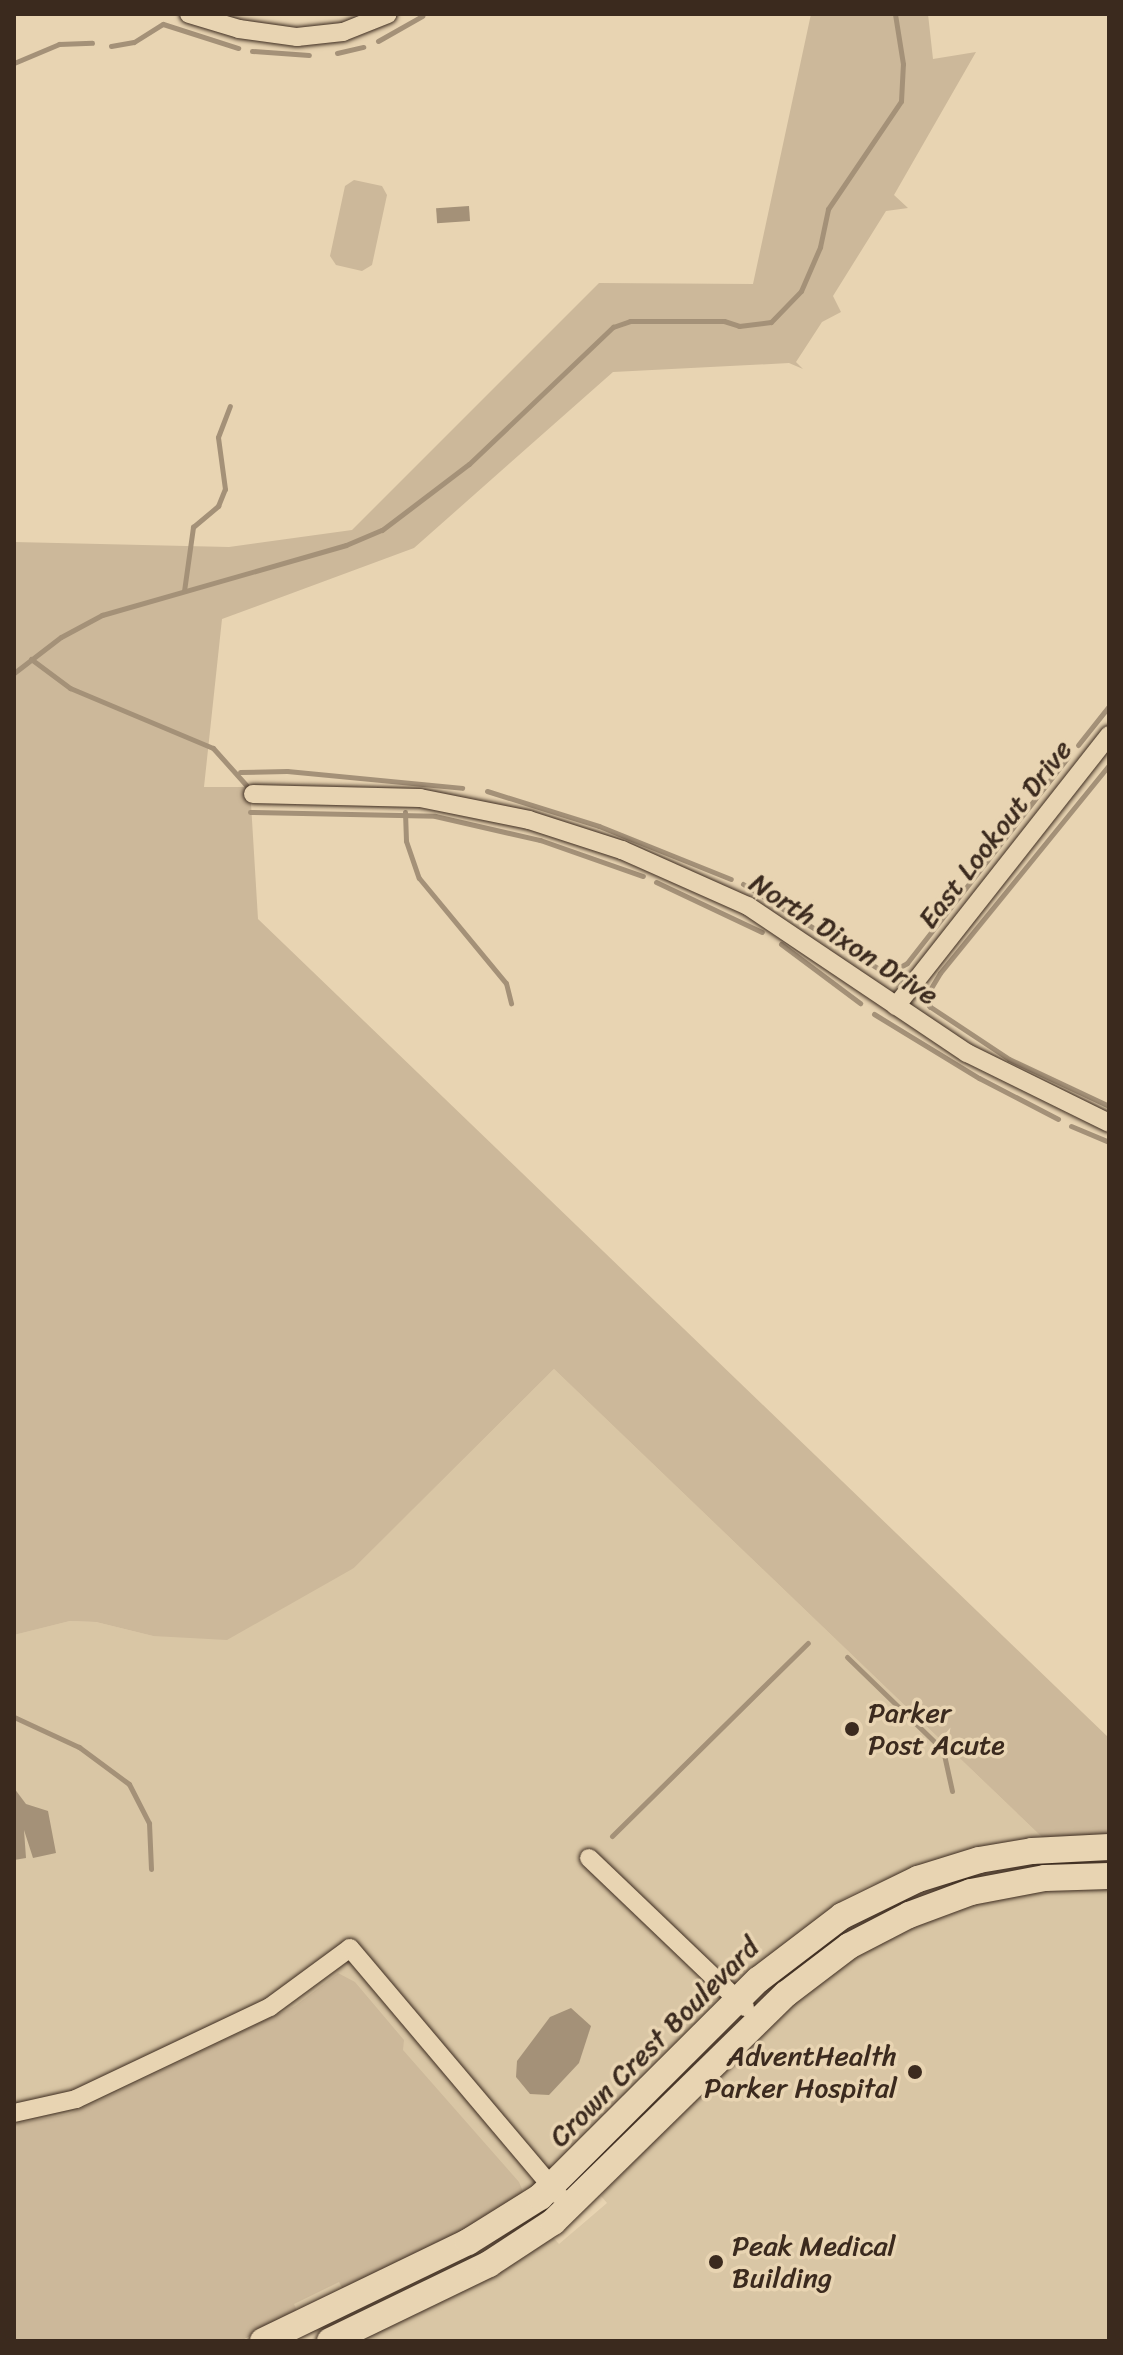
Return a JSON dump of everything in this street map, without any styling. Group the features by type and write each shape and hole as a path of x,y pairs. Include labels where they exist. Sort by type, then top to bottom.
{"main road":[{"name":"Crown Crest Boulevard","path":"263,2341 484,2233 552,2187 738,2000 817,1932 918,1879 1011,1854 1109,1847"},
{"name":"Crown Crest Boulevard","path":"336,2338 489,2264 571,2208 759,2020 832,1957 918,1911 1025,1881 1109,1876"}],"street":[{"path":"189,14 239,29 297,37 343,32 388,14"},
{"name":"East Lookout Drive","path":"896,1006 1109,735"},
{"name":"North Dixon Drive","path":"253,794 420,798 587,837 748,906 896,1006 1009,1077 1109,1123"},
{"path":"589,1858 759,2020"},
{"path":"14,2113 76,2099 270,2007 350,1948 571,2208"},
{"path":"329,2309 336,2338"}],"shaded area":[{"path":"811,14 928,14 933,59 976,52 894,195 908,208 886,211 833,296 841,312 822,322 796,362 803,369 789,363 613,372 414,548 222,619 204,787 250,787 258,919 1109,1738 1109,1837 1045,1840 554,1369 354,1568 227,1640 153,1636 96,1622 70,1621 14,1635 14,542 229,547 352,530 599,283 753,284"},
{"path":"354,180 382,186 387,195 372,265 362,271 336,265 330,256 345,186"},
{"path":"469,206 470,221 437,223 436,208"},
{"path":"554,1369 1045,1840 869,1885 843,1899 524,2194 240,2341 14,2341 14,1635 70,1621 96,1622 153,1636 354,1568"},
{"path":"14,1788 26,1804 48,1811 56,1853 33,1858 24,1830 26,1858 14,1860"},
{"path":"1109,1857 1109,1867 1019,1873 772,1994 765,1985 846,1925 925,1887 993,1868"},
{"name":"AdventHealth Parker Hospital","path":"1109,1885 1109,2341 353,2341 552,2236 559,2244 607,2203 601,2196 607,2189 766,2027 837,1966 927,1918 1011,1894"},
{"path":"338,1973 355,1982 404,2040 403,2050 519,2182 524,2194 502,2212 343,2290 339,2282 294,2304 298,2313 240,2341 14,2341 14,2124 68,2114 101,2100 295,2006"},
{"path":"571,2008 591,2026 579,2063 549,2095 530,2094 516,2077 517,2061 550,2017"}],"waterway":[{"path":"14,673 61,637 102,615 346,545 382,530 469,464 613,327 630,321 724,321 739,326 771,322 801,291 820,247 828,209 901,101 903,64 895,14"},
{"path":"378,41 422,16"},
{"path":"111,46 134,42 163,24 238,48"},
{"path":"14,63 59,44 92,43"},
{"path":"337,53 363,47"},
{"path":"252,51 309,55"},
{"path":"184,591 193,527 218,506 225,489 218,437 230,406"},
{"path":"31,659 70,688 213,748 247,786"},
{"path":"1078,745 1109,706"},
{"path":"891,972 907,963 1068,757"},
{"path":"930,1007 928,993 940,973 1109,765"},
{"path":"240,772 287,771 462,788"},
{"path":"487,791 599,826 731,879"},
{"path":"250,812 435,816 540,840 643,876"},
{"path":"405,812 406,841 419,878 506,983 511,1003"},
{"path":"656,882 762,932"},
{"path":"743,884 895,979"},
{"path":"781,944 860,1003"},
{"path":"929,1006 1009,1059 1109,1106"},
{"path":"874,1014 979,1078 1058,1119"},
{"path":"1071,1126 1109,1142"},
{"path":"612,1836 808,1643"},
{"path":"847,1657 943,1750 952,1791"},
{"path":"14,1717 79,1747 129,1784 149,1823 151,1869"}],"place":[{"name":"Parker Post Acute","path":"852,1729"},
{"name":"AdventHealth Parker Hospital","path":"915,2072"},
{"name":"Peak Medical Building","path":"716,2262"}]}
